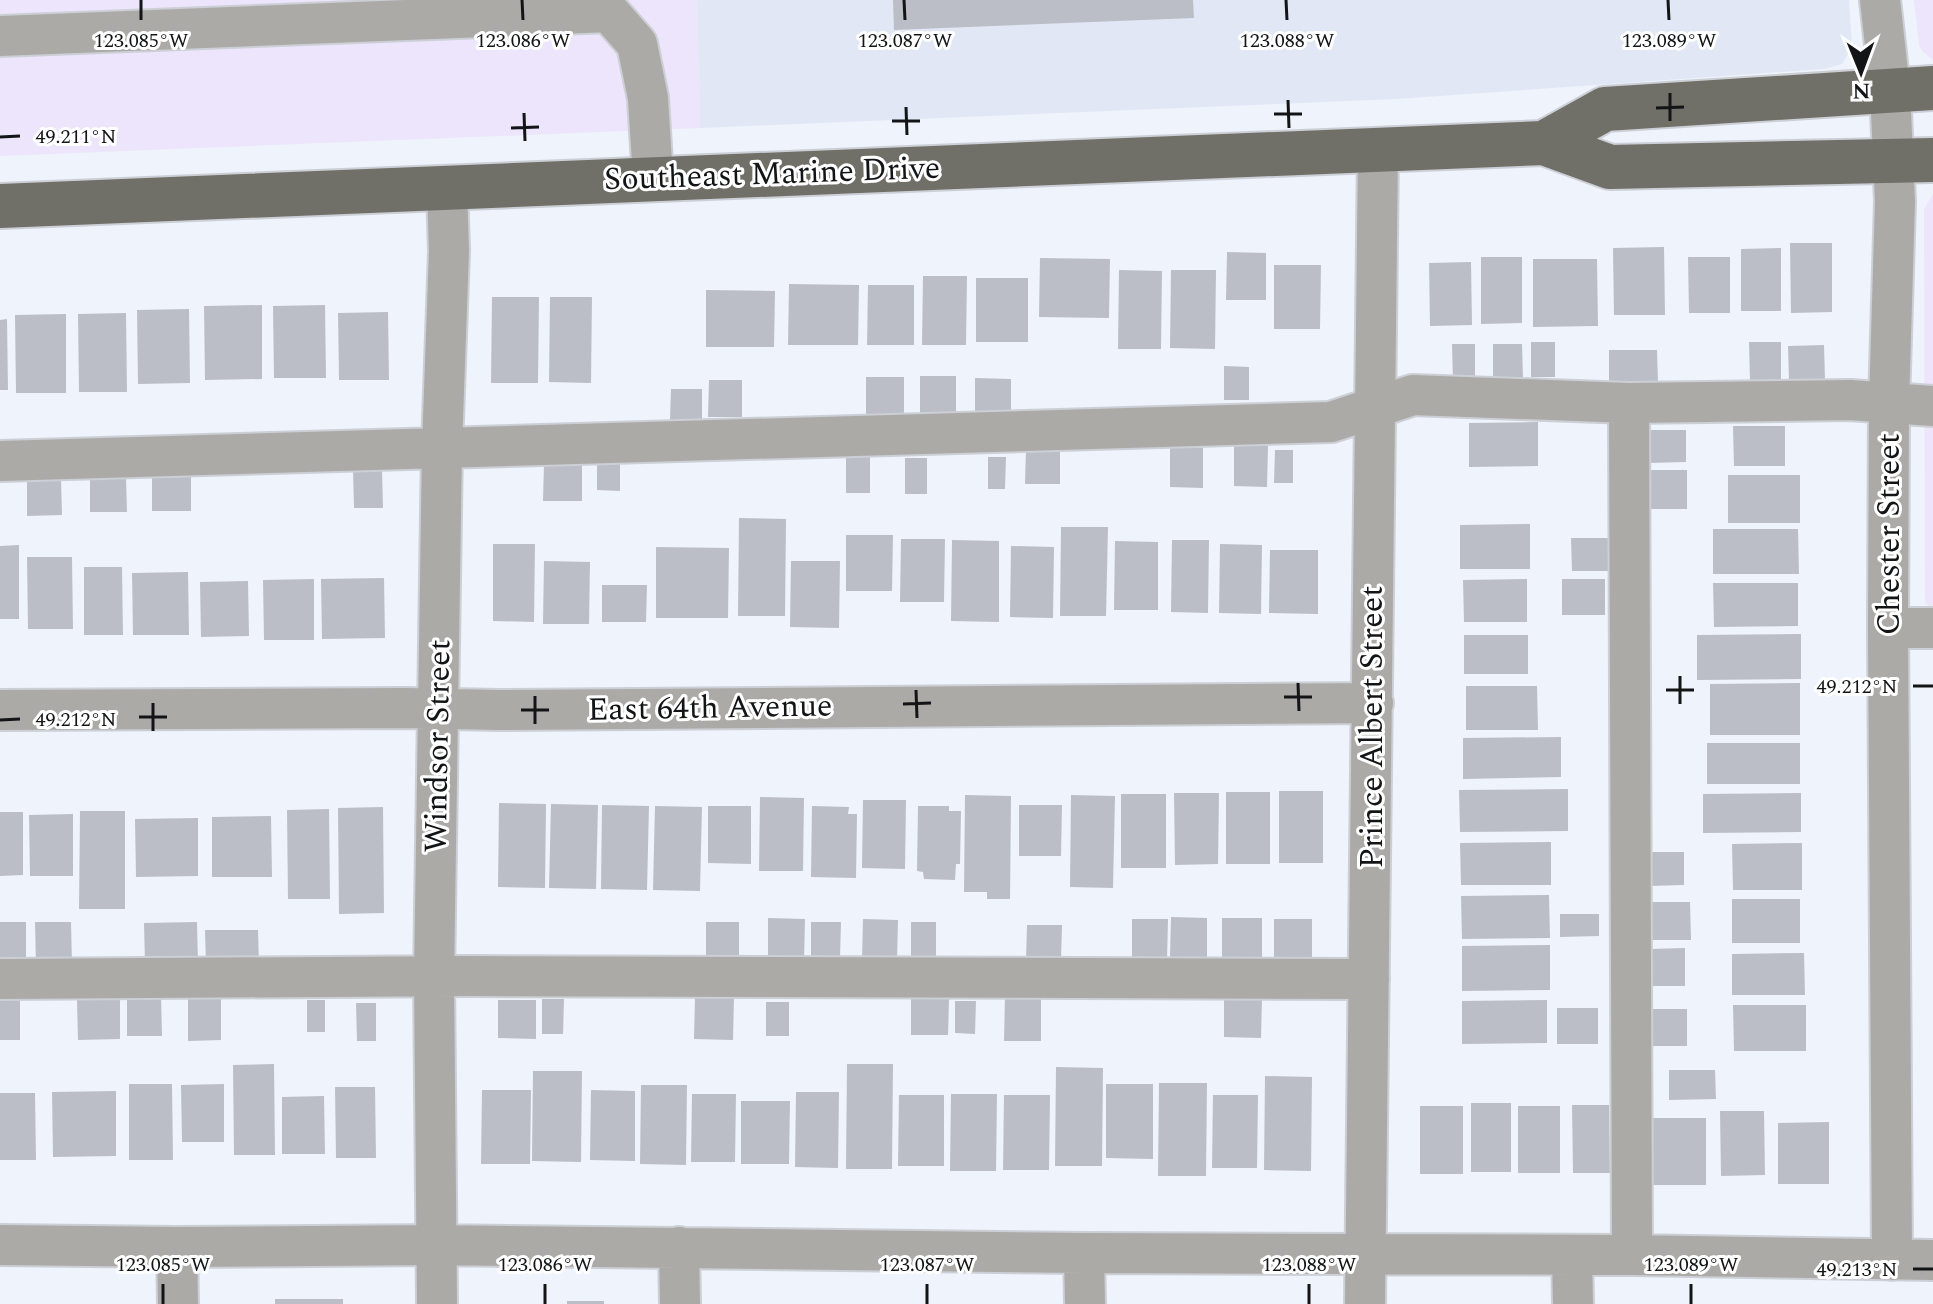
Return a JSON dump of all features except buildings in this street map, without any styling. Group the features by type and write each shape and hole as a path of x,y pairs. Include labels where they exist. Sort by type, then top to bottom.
{"main road":[{"name":"Southeast Marine Drive","path":"1544,143 1605,109 1933,88"},
{"name":"Southeast Marine Drive","path":"0,206 1544,143 1610,167 1914,161"}],"street":[{"name":"Chester Street","path":"1880,0 1890,90 1914,161 1889,404 1892,1260"},
{"path":"0,36 615,6 637,44 648,98 653,179"},
{"name":"Prince Albert Street","path":"1365,1304 1378,149"},
{"name":"Windsor Street","path":"437,1304 434,977 442,447 449,251 447,188"},
{"path":"0,461 1331,422 1413,395 1629,403 1850,400 1933,406"},
{"path":"1629,403 1632,1255"},
{"path":"1888,628 1933,628"},
{"name":"East 64th Avenue","path":"0,710 1373,703"},
{"path":"0,979 1369,979"},
{"path":"0,1245 436,1245 1933,1260"},
{"path":"177,1247 178,1304"},
{"path":"679,1247 680,1304"},
{"path":"1084,1253 1085,1304"},
{"path":"1572,1255 1573,1304"}],"shaded area":[{"path":"0,0 697,0 700,128 0,156"},
{"path":"697,0 1849,0 1852,47 1842,64 1824,69 1396,99 700,128"},
{"path":"1914,0 1933,0 1933,60 1919,45"},
{"path":"1933,194 1933,609 1925,603 1924,209"}]}
